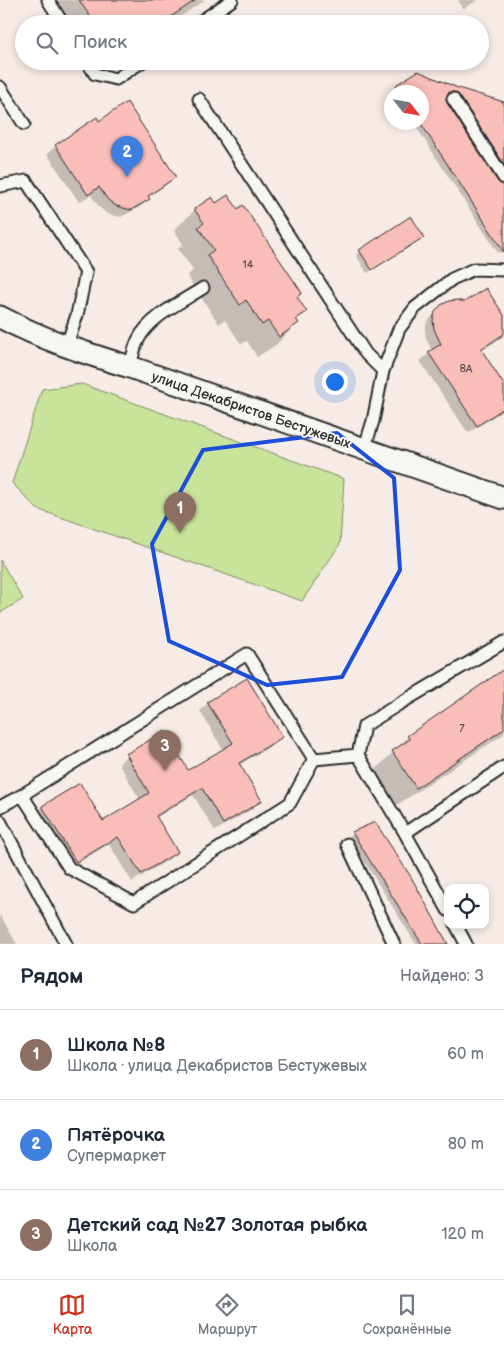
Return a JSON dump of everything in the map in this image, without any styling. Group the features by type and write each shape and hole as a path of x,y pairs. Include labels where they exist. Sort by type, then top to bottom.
{"street":[{"name":"улица Декабристов Бестужевых","path":"0,318 66,347 130,367 504,498"}],"lane":[{"path":"48,0 57,15"},
{"path":"210,15 232,0"},
{"path":"93,70 95,74 116,79 130,70"},
{"path":"0,88 24,124"},
{"path":"199,99 366,354 383,371"},
{"path":"453,99 504,178"},
{"path":"0,186 26,181 86,272 77,315 66,347"},
{"path":"364,450 373,421 383,371 399,329 415,308 452,279 474,269 504,270"},
{"path":"130,367 138,339 146,328 158,317 203,288"},
{"path":"444,903 358,755 364,726 504,642"},
{"path":"0,807 247,654 314,759"},
{"path":"314,759 358,755"},
{"path":"22,795 69,868 134,903 290,803 314,759"},
{"path":"405,833 504,767"},
{"path":"0,821 66,944"},
{"path":"348,844 394,944"},
{"path":"458,929 466,944"}],"highlighted area":[{"path":"337,433 394,478 400,570 342,677 267,685 169,641 152,544 203,450"}],"green space":[{"path":"82,384 344,479 340,544 302,601 37,509 12,483 42,389"},
{"path":"0,560 23,599 0,613"}],"building":[{"path":"79,0 196,0 174,15 89,15"},
{"path":"418,71 458,88 504,102 504,164 459,95 456,92 449,92 446,99 498,182 504,185 504,252 425,130 429,130 429,85 396,85"},
{"path":"127,102 176,177 148,196 150,199 131,210 116,206 108,200 99,187 88,195 55,145 97,117 99,121"},
{"path":"228,195 238,209 243,205 302,293 297,297 307,312 296,319 299,323 279,337 268,321 262,325 246,300 240,305 207,255 214,250 198,227 204,223 194,209 212,197 216,203"},
{"path":"411,216 424,237 372,270 359,250"},
{"path":"486,288 504,315 504,334 481,349 504,385 504,408 477,426 428,352 441,344 434,329 433,320 435,312 441,305 449,301 457,300 464,302"},
{"path":"504,669 504,729 416,788 392,751 410,739 407,736"},
{"path":"247,678 283,737 239,763 262,801 223,824 202,788 156,816 178,852 141,874 118,837 76,862 42,806 80,783 103,821 149,793 126,754 165,731 188,770 233,743 207,702"},
{"path":"375,822 411,877 448,944 422,944 352,832"}],"place":[{"name":"Пятёрочка","path":"127,177"},
{"name":"Школа №8","path":"180,533"},
{"name":"Детский сад №27 Золотая рыбка","path":"165,771"}]}
